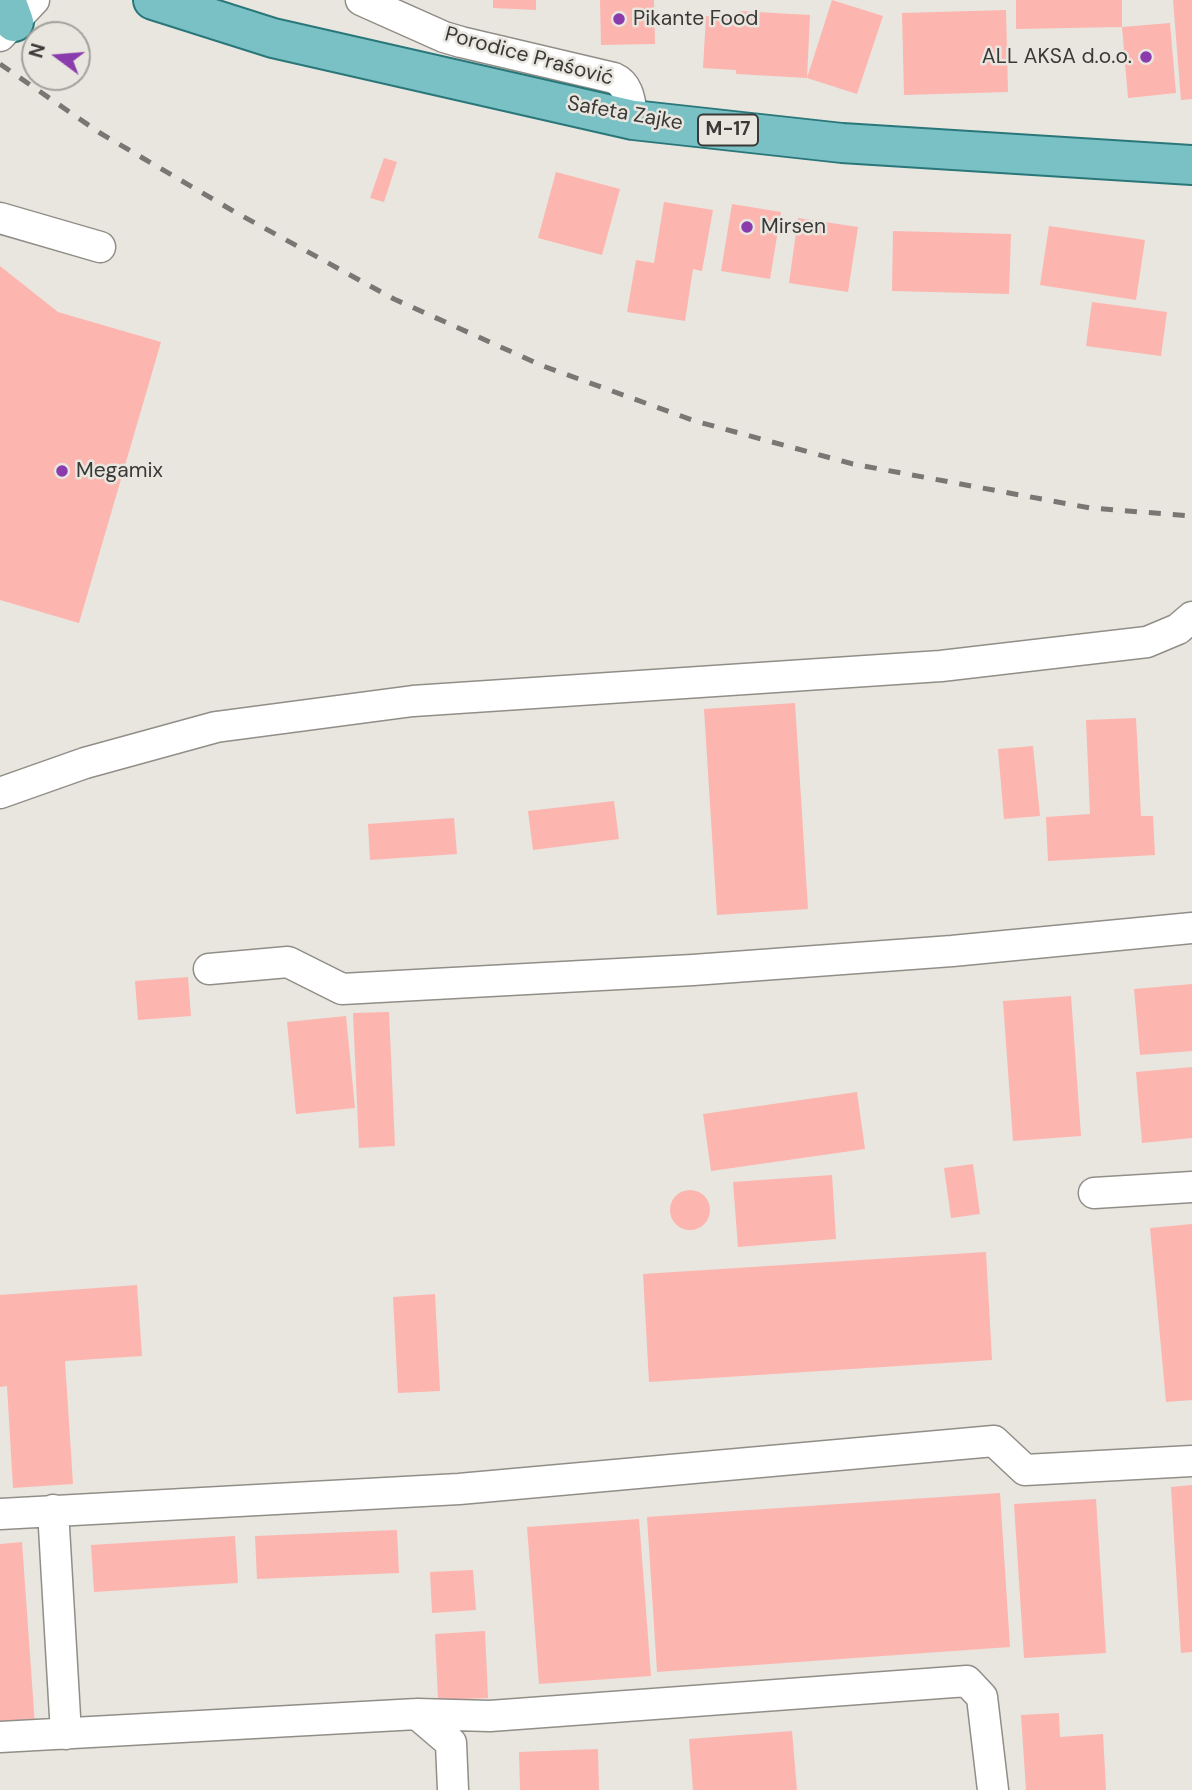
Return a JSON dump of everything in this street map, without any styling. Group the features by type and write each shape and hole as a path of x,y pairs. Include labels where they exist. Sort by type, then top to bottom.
{"main road":[{"name":"Safeta Zajke","path":"153,0 273,38 633,120 842,143 1192,165"}],"street":[{"name":"Porodice Praśović","path":"361,0 444,37 614,78 622,82 627,91 633,120"},
{"path":"0,218 100,247"},
{"path":"0,793 85,763 216,727 413,701 941,666 1147,642 1178,629 1192,617"},
{"path":"209,969 288,962 342,989 693,970 952,951 1192,928"},
{"path":"1094,1193 1192,1187"},
{"path":"0,1514 458,1489 993,1441 1024,1471 1192,1461"},
{"path":"53,1510 66,1734"},
{"path":"0,1737 417,1714 490,1716 967,1681 982,1697 993,1790"},
{"path":"417,1714 451,1743 453,1790"}],"building":[{"path":"493,0 536,0 536,10 493,8"},
{"path":"600,0 654,0 655,44 601,45"},
{"path":"832,0 883,16 857,94 807,78"},
{"path":"1016,0 1122,0 1122,27 1016,29"},
{"path":"1173,0 1192,0 1192,99 1181,100"},
{"path":"1006,10 1008,92 904,95 902,13"},
{"path":"739,11 810,15 807,78 736,74 736,70 703,68 706,16 739,18"},
{"path":"1170,23 1176,93 1128,98 1122,27"},
{"path":"384,158 397,162 384,202 370,198"},
{"path":"556,172 620,189 602,255 538,238"},
{"path":"664,202 713,210 702,271 693,269 685,321 627,312 636,260 654,263"},
{"path":"732,204 781,212 770,279 721,271"},
{"path":"798,218 858,227 848,292 789,283"},
{"path":"1049,226 1145,240 1136,300 1040,285"},
{"path":"893,231 1011,234 1009,294 892,291"},
{"name":"Megamix","path":"0,266 58,312 161,342 79,623 0,600"},
{"path":"1092,302 1167,312 1161,356 1086,346"},
{"path":"795,703 808,909 717,915 704,709"},
{"path":"1136,718 1141,816 1153,816 1155,855 1048,861 1046,817 1090,814 1086,720"},
{"path":"1033,746 1040,816 1004,819 998,749"},
{"path":"614,801 619,839 533,850 528,811"},
{"path":"454,818 457,854 370,860 368,824"},
{"path":"188,977 191,1016 138,1020 135,981"},
{"path":"1192,984 1192,1051 1140,1055 1134,989"},
{"path":"1071,996 1081,1136 1013,1141 1003,1001"},
{"path":"389,1012 395,1146 359,1148 353,1013"},
{"path":"346,1016 355,1108 296,1114 287,1022"},
{"path":"1192,1067 1192,1138 1142,1143 1136,1072"},
{"path":"857,1092 865,1149 711,1171 703,1114"},
{"path":"973,1164 980,1214 951,1218 944,1168"},
{"path":"832,1175 836,1239 738,1247 733,1182"},
{"path":"690,1190 704,1196 710,1210 704,1224 690,1230 676,1224 670,1210 676,1196"},
{"path":"1192,1224 1192,1400 1166,1402 1150,1228"},
{"path":"986,1252 992,1360 649,1382 643,1274"},
{"path":"137,1285 142,1356 65,1361 73,1484 13,1488 7,1386 0,1387 0,1295"},
{"path":"435,1294 440,1391 398,1393 393,1297"},
{"path":"1192,1485 1192,1652 1181,1653 1171,1487"},
{"path":"1000,1493 1010,1647 657,1672 647,1517"},
{"path":"1096,1499 1106,1653 1024,1658 1014,1504"},
{"path":"639,1519 651,1676 539,1684 527,1527"},
{"path":"397,1530 399,1573 257,1579 255,1536"},
{"path":"235,1536 238,1583 94,1592 91,1545"},
{"path":"22,1542 35,1726 0,1729 0,1544"},
{"path":"473,1570 476,1610 432,1613 430,1572"},
{"path":"485,1631 488,1698 438,1700 435,1634"},
{"path":"1059,1713 1060,1737 1103,1734 1106,1790 1026,1790 1021,1715"},
{"path":"792,1731 797,1790 693,1790 689,1739"},
{"path":"598,1749 599,1790 520,1790 519,1752"}],"railway":[{"path":"0,64 100,133 235,212 394,299 543,366 695,421 853,464 1090,508 1192,516"}],"place":[{"name":"Pikante Food","path":"619,19"},
{"name":"ALL AKSA d.o.o.","path":"1146,57"},
{"name":"Mirsen","path":"747,227"},
{"name":"Megamix","path":"62,471"}]}
